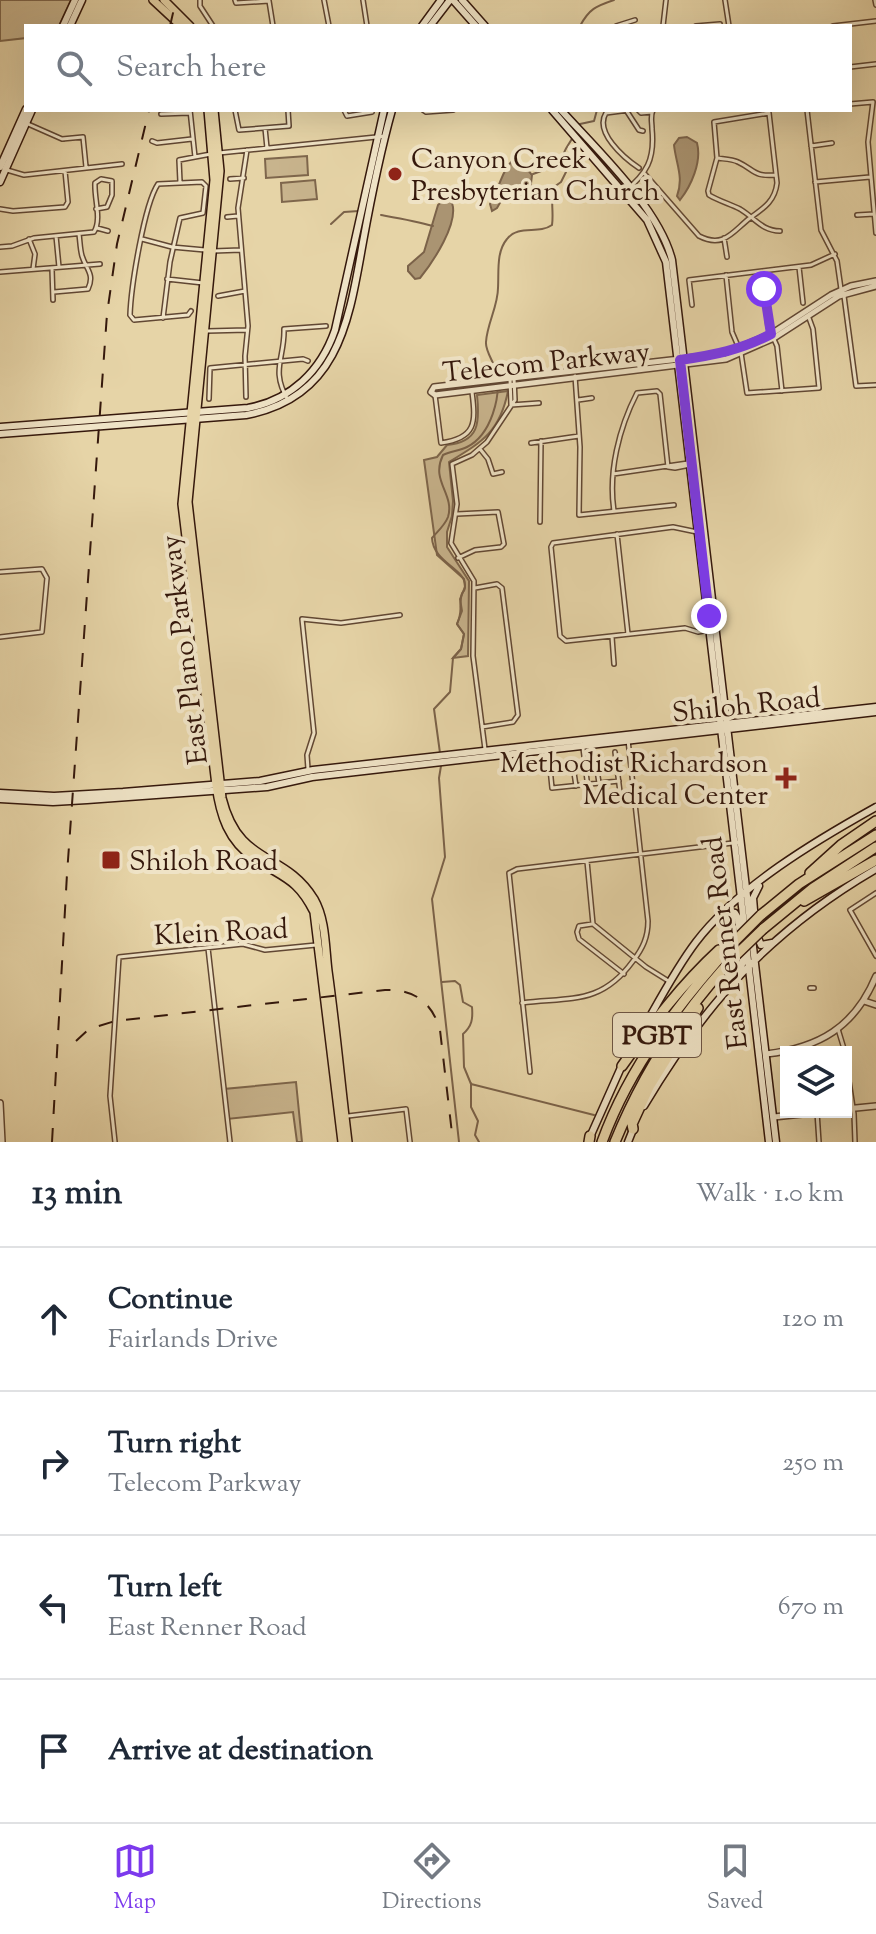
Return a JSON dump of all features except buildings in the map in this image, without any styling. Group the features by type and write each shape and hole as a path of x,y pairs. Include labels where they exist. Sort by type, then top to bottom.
{"highway":[{"path":"799,884 818,864 876,821"},
{"path":"622,1066 660,1013 695,973 799,884 876,835"},
{"name":"PGBT","path":"615,1142 654,1063 699,997 736,955 786,909 876,847"},
{"path":"786,909 797,906 876,860"},
{"name":"PGBT","path":"602,1142 614,1111 659,1031 734,940"},
{"path":"633,1129 632,1124 644,1096 699,1005 699,997"}],"main road":[{"path":"64,24 75,0"},
{"path":"71,24 82,0"},
{"path":"153,0 179,24"},
{"path":"164,0 188,24"},
{"path":"423,24 441,0"},
{"path":"432,24 451,0 474,24"},
{"path":"462,0 483,24"},
{"path":"24,122 26,112"},
{"path":"0,182 2,167 31,112"},
{"name":"East Plano Parkway","path":"208,112 216,154"},
{"name":"East Plano Parkway","path":"214,112 216,154 210,250 186,514 211,725 219,787 228,818 240,842 287,869 319,908 345,1142"},
{"path":"0,434 18,429 254,410 286,398 310,384 328,365 342,338 352,301 359,238 383,112"},
{"path":"286,398 322,361 331,342 392,112"},
{"name":"East Renner Road","path":"561,113 570,127 655,219 669,249 730,776 728,791 745,871 744,895 756,959 769,1142"},
{"name":"East Plano Parkway","path":"202,331 203,283 210,250"},
{"path":"342,299 352,301"},
{"path":"0,427 18,429"},
{"name":"Shiloh Road","path":"0,796 48,798 219,787 267,787 309,774 876,709"},
{"name":"East Renner Road","path":"724,726 722,742 735,797 751,987 776,1142"},
{"name":"Shiloh Road","path":"673,731 687,733 724,726"},
{"path":"687,733 713,732 722,742"},
{"path":"728,791 735,797"},
{"path":"589,1140 622,1066 696,942 725,911 763,880 807,848 876,807"},
{"path":"628,1142 674,1056 704,1014 774,943 876,869"},
{"path":"745,871 752,879 763,880"},
{"path":"763,880 753,898 757,938 761,945 774,943"},
{"path":"725,911 737,915 740,931 743,962 735,981"},
{"path":"735,981 744,980 751,987"},
{"path":"754,1009 757,1009 759,1026 763,1029"},
{"path":"765,1101 769,1115 774,1117 767,1123"}],"street":[{"path":"200,0 200,6 212,24"},
{"path":"324,0 329,24"},
{"path":"363,0 367,24"},
{"path":"663,24 666,0"},
{"path":"726,0 729,24"},
{"path":"236,2 269,1 273,24"},
{"path":"627,24 635,20"},
{"path":"850,24 876,21"},
{"path":"852,67 876,64"},
{"path":"852,104 873,102 868,142 876,233"},
{"path":"161,114 180,112"},
{"path":"190,112 195,157"},
{"path":"235,112 237,130 291,124 288,112"},
{"path":"344,112 347,116 372,112"},
{"path":"613,112 606,113 602,120 604,131 639,168"},
{"path":"628,112 639,130 643,131"},
{"path":"627,190 644,173 654,152 653,112"},
{"path":"742,112 743,117"},
{"path":"807,112 821,230 835,254 856,386 876,385"},
{"path":"644,173 699,236 711,240 736,233 751,218 762,211 775,196 776,175 769,113 714,122 717,158 708,192 751,218 764,228 780,231"},
{"path":"24,122 62,139 83,137 87,168"},
{"path":"265,128 267,148"},
{"path":"180,182 179,160 386,136"},
{"path":"152,141 193,139"},
{"path":"811,146 832,143"},
{"path":"246,397 248,330 238,216 247,150"},
{"path":"717,158 739,162 755,174 776,175"},
{"path":"2,167 24,175 122,164"},
{"path":"0,209 13,211 67,205 65,171"},
{"path":"0,247 29,239 94,232 97,228 96,181 112,181 119,177"},
{"path":"815,182 870,177"},
{"path":"230,179 244,178"},
{"path":"96,209 109,204 112,181"},
{"path":"163,318 172,247 182,215 200,216 203,213 205,183 155,185 134,277 131,318 163,318 188,315 191,311"},
{"path":"857,215 874,214"},
{"path":"227,217 238,216"},
{"path":"97,228 108,231"},
{"path":"54,292 88,289 91,275 83,259 79,234"},
{"path":"56,236 59,267"},
{"path":"724,238 727,257"},
{"path":"29,239 35,254 33,269"},
{"path":"142,239 172,247 241,250"},
{"path":"692,305 689,280 799,267 818,263 835,254"},
{"path":"0,272 100,264"},
{"path":"799,267 803,303"},
{"path":"52,269 53,300"},
{"path":"763,271 782,391"},
{"path":"726,275 732,332 740,352 747,393 819,388 813,329 806,314"},
{"path":"167,279 203,283"},
{"name":"Telecom Parkway","path":"472,387 489,382 575,375 740,352 773,336 842,292 876,284"},
{"path":"218,296 245,291"},
{"path":"286,398 280,383 278,361 284,329 326,326"},
{"path":"202,331 248,330"},
{"path":"209,399 210,368 308,361"},
{"path":"575,375 579,515 674,505"},
{"path":"486,753 472,642 475,588 473,577 458,558 450,539 457,514 452,464 480,449 511,405 510,382"},
{"name":"Telecom Parkway","path":"435,395 431,392 434,387 485,389 510,382"},
{"path":"435,395 441,443 458,440 471,428 475,416 472,387"},
{"path":"614,511 613,474 617,450 637,393 659,392 668,467"},
{"path":"578,400 592,398"},
{"path":"511,405 517,407 539,403"},
{"path":"531,443 579,436"},
{"path":"540,522 541,441"},
{"path":"480,449 488,459 493,474 502,472"},
{"path":"613,474 694,464"},
{"path":"457,514 498,512 502,547 475,550 458,558"},
{"path":"702,532 673,527 553,543 560,636 566,641 685,628 713,629"},
{"path":"617,534 628,635"},
{"path":"0,572 38,569 46,571 47,578 42,632 0,637"},
{"path":"475,588 497,584 502,588 518,715 516,721 482,727"},
{"path":"309,774 307,755 314,733 302,619 341,623 400,615"},
{"path":"612,637 614,664"},
{"path":"522,1003 598,994 624,974 641,950 648,931 628,737"},
{"path":"582,742 589,796"},
{"path":"615,752 620,792"},
{"path":"616,760 550,768 552,788 619,781"},
{"path":"596,762 599,783"},
{"path":"573,765 576,786"},
{"path":"530,1072 509,873 517,869 738,842"},
{"path":"587,860 593,924 670,982"},
{"path":"876,893 850,910 876,956"},
{"path":"593,924 579,926 579,939 624,974"},
{"name":"Klein Road","path":"115,1142 110,1096 119,957 246,944 272,950 322,944"},
{"path":"208,948 230,1142"},
{"path":"811,1046 837,1029 864,1001 876,976"},
{"path":"864,1001 876,1005"},
{"path":"837,1029 843,1046"},
{"path":"763,1055 780,1053"},
{"path":"0,1103 2,1142"},
{"path":"852,1109 876,1106"},
{"path":"342,1116 406,1109 410,1142"},
{"path":"774,1117 780,1116"},
{"path":"818,1118 819,1142"},
{"path":"851,1118 855,1142"}],"shaded area":[{"path":"0,0 71,0 60,24 24,24 24,38 0,41"},
{"path":"687,137 697,143 698,158 692,181 680,200 677,196 680,177 674,145 679,138"},
{"path":"307,156 308,175 266,178 265,159"},
{"path":"514,159 532,175 530,192 524,197 505,194 492,211 490,204"},
{"path":"315,180 317,199 282,202 281,183"},
{"path":"445,199 452,203 452,221 444,242 420,278 415,279 408,266 424,252 438,205"},
{"path":"508,391 495,426 471,448 449,462 453,501 447,547 469,581 468,656 453,658 461,649 464,634 457,624 462,611 460,599 465,587 464,579 437,555 424,460 437,457 447,445 466,440 471,435 477,422 477,395"},
{"path":"296,1082 302,1142 297,1142 293,1112 227,1119 224,1089"}],"waterway":[{"path":"581,24 594,9 614,0"},
{"path":"580,124 594,121 596,112"},
{"path":"440,753 434,709 450,692 453,658 461,649 464,634 457,624 461,595 465,590 464,579 438,553 432,538 445,523 449,509 439,472 440,464 443,455 475,441 493,414 497,381 486,342 498,295 501,250 507,239 517,232 552,225 554,187 566,172 564,153 573,137"},
{"path":"533,174 544,170 548,163 557,168 562,159"},
{"path":"451,201 471,200"},
{"path":"331,224 344,212 359,211"},
{"path":"381,215 433,226"},
{"path":"441,766 439,778 445,857 432,899 459,1142"},
{"path":"442,982 455,981 460,985 463,1002 472,1007 471,1022 463,1034 464,1067 471,1084 594,1115"},
{"path":"471,1083 471,1107 478,1121 475,1135 479,1142"}],"railway":[{"path":"170,24 176,0"},
{"path":"52,1142 67,874 107,314 117,244 149,112"},
{"path":"76,1041 89,1029 115,1021 385,990 405,992 427,1005 437,1020 453,1142"}],"place":[{"name":"Canyon Creek Presbyterian Church","path":"395,174"},
{"name":"Methodist Richardson Medical Center","path":"786,778"},
{"name":"Shiloh Road","path":"111,860"}],"route":[{"path":"709,616 680,360 724,354 771,334 764,289"}]}
